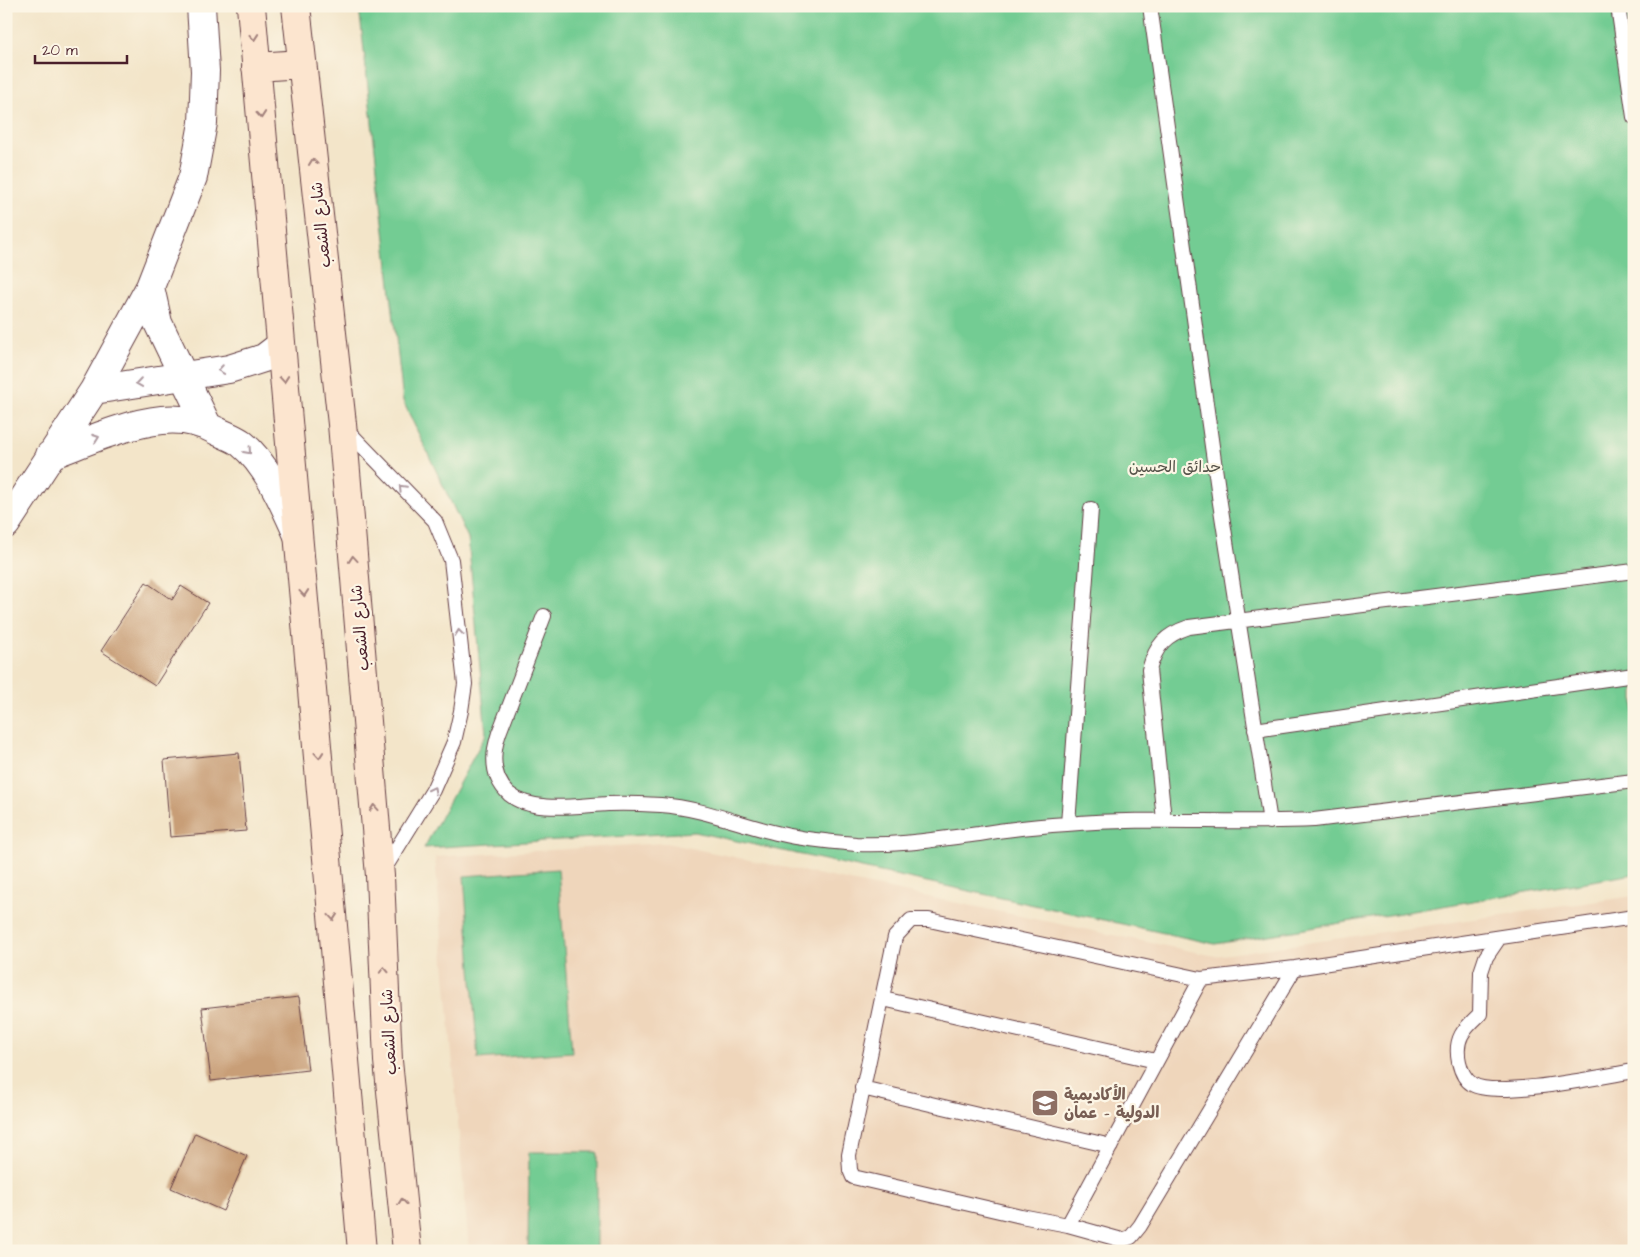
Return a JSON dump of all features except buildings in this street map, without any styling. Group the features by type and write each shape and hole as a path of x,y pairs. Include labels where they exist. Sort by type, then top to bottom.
{"main road":[{"path":"251,6 362,1251"},
{"name":"شارع الشعب","path":"296,6 342,424 380,876 388,1062 407,1251"},
{"path":"256,67 302,64"},
{"path":"346,1064 388,1062"}],"street":[{"path":"6,524 94,390 150,287 193,177 203,123 205,71 201,6"},
{"path":"150,287 158,323 207,425"},
{"path":"94,390 229,369 264,358 281,346"},
{"path":"50,455 110,433 148,422 164,420 189,421 207,425 241,443 261,466 284,504 299,539"}],"lane":[{"path":"1150,6 1220,503 1270,822"},
{"path":"1618,6 1634,116"},
{"path":"342,424 435,521 445,541 452,560 464,684 462,711 454,742 433,790 380,876"},
{"path":"1068,824 1090,509"},
{"path":"1164,820 1149,670 1154,654 1162,641 1175,632 1190,627 1634,571"},
{"path":"544,616 494,748 494,765 499,780 509,793 523,802 539,806 636,803 664,805 692,810 782,834 820,841 896,844 1068,824 1164,820 1270,822 1314,820 1634,780"},
{"path":"1255,730 1634,675"},
{"path":"1295,968 1140,1226 1131,1237 1122,1240 1068,1225 1021,1216 853,1176 850,1170 848,1155 883,1000 895,937 911,920 929,920 1201,979 1295,968 1634,917"},
{"path":"1499,938 1486,957 1481,972 1480,1014 1464,1028 1458,1041 1457,1053 1461,1072 1472,1085 1488,1090 1518,1089 1634,1071"},
{"path":"1068,1225 1201,979"},
{"path":"883,1000 1156,1062"},
{"path":"862,1088 1110,1146"}],"shaded area":[{"name":"الأكاديمية الدولية - عمان","path":"666,843 1215,956 1634,896 1634,1251 469,1251 435,857"}],"green space":[{"name":"حدائق الحسين","path":"359,6 1634,6 1634,874 1215,944 695,832 424,848 486,734 468,538 403,401"},
{"path":"558,869 572,1052 478,1059 464,876"},
{"path":"529,1152 597,1152 597,1251 528,1251"}],"place":[{"name":"الأكاديمية الدولية - عمان","path":"1045,1103"}]}
